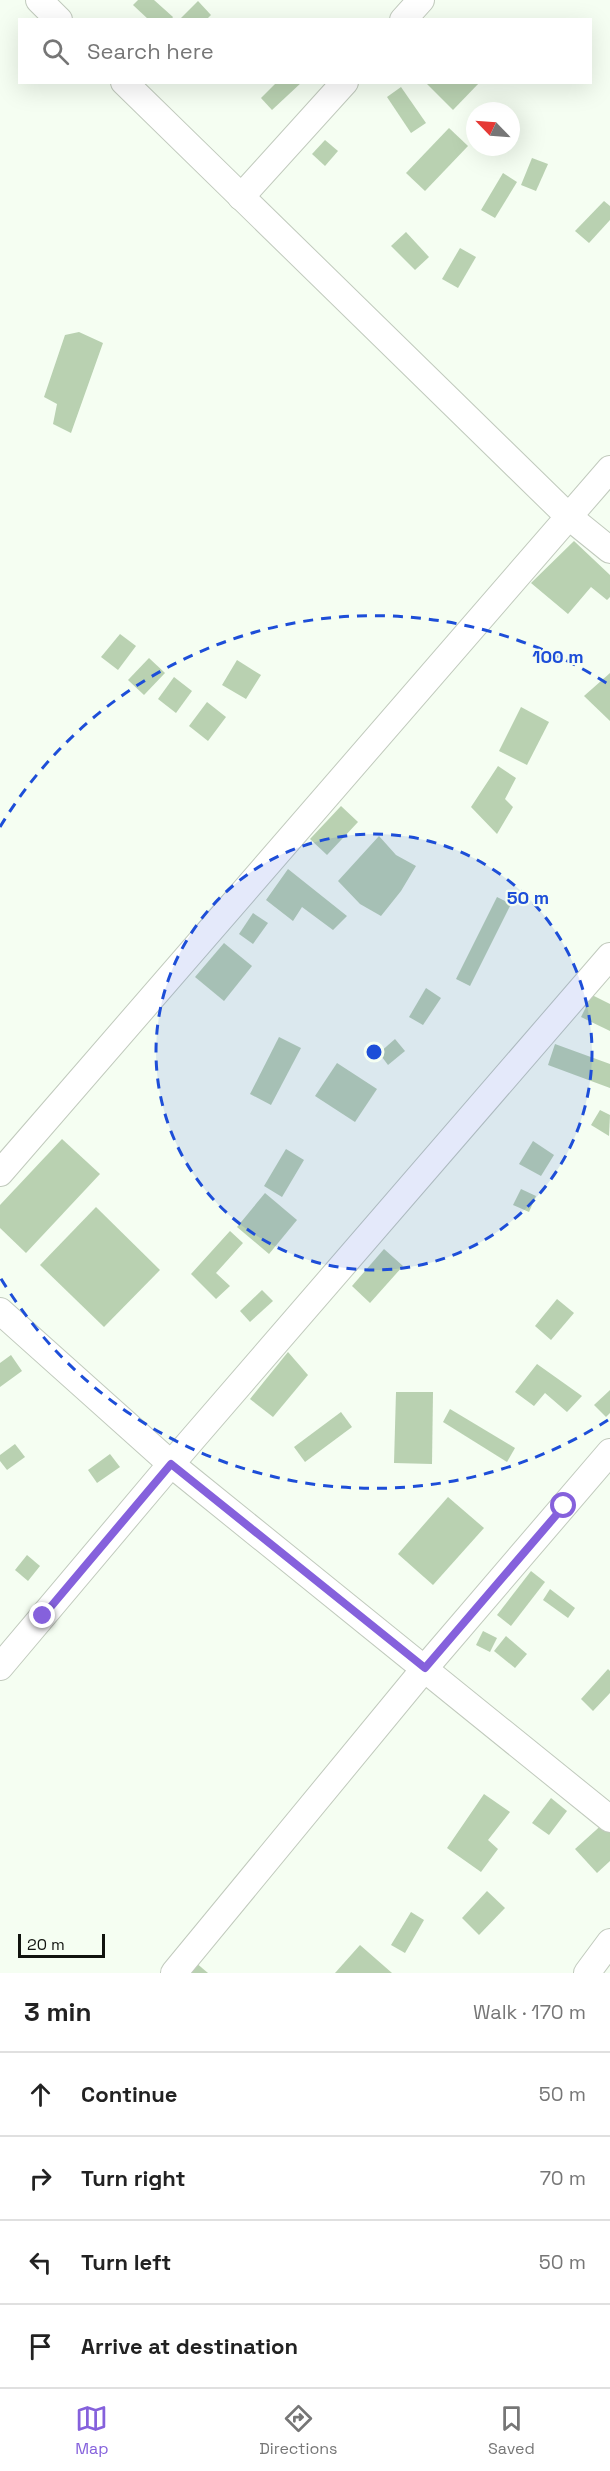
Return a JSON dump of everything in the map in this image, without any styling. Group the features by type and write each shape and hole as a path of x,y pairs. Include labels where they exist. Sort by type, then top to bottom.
{"street":[{"path":"39,0 57,18"},
{"path":"405,18 421,0"},
{"path":"126,84 568,516 610,550"},
{"path":"241,197 343,84"},
{"path":"0,1173 610,469"},
{"path":"0,1666 171,1464 610,956"},
{"path":"0,1311 171,1464 610,1819"},
{"path":"174,1973 425,1668 610,1452"},
{"path":"587,1973 610,1942"}],"building":[{"path":"138,0 154,0 173,17 147,18 133,5"},
{"path":"198,1 211,15 208,18 181,18"},
{"path":"275,84 300,84 272,110 261,98"},
{"path":"427,84 478,84 453,110"},
{"path":"401,87 426,123 411,133 387,97"},
{"path":"449,128 466,144 466,148 425,191 406,173"},
{"path":"325,140 338,151 325,166 312,154"},
{"path":"532,158 548,164 536,191 521,185"},
{"path":"503,173 517,182 495,218 481,210"},
{"path":"604,201 610,206 610,220 589,243 575,231"},
{"path":"406,232 429,257 415,270 391,246"},
{"path":"460,248 476,257 458,288 442,279"},
{"path":"79,332 103,343 71,433 53,424 57,404 44,397 65,335"},
{"path":"574,541 610,575 610,597 607,600 591,587 568,614 531,583"},
{"path":"120,634 136,646 118,670 101,657"},
{"path":"149,658 165,673 144,695 128,680"},
{"path":"237,660 261,675 246,699 222,685"},
{"path":"610,673 610,721 584,696"},
{"path":"174,677 192,691 176,713 158,699"},
{"path":"207,702 226,717 208,741 189,726"},
{"path":"521,707 549,722 527,765 499,751"},
{"path":"498,766 516,778 505,799 513,807 497,834 471,807"},
{"path":"341,806 358,822 327,855 310,839"},
{"path":"379,836 396,855 416,866 401,891 381,916 360,904 338,881"},
{"path":"288,869 347,916 333,930 302,907 293,921 266,900"},
{"path":"497,897 511,904 470,986 456,979"},
{"path":"253,913 268,923 253,944 239,934"},
{"path":"224,943 252,966 224,1001 195,977"},
{"path":"426,988 441,998 423,1025 409,1017"},
{"path":"592,995 610,1004 610,1031 581,1017"},
{"path":"279,1037 301,1048 271,1105 250,1094"},
{"path":"395,1039 405,1051 388,1065 379,1053"},
{"path":"555,1044 610,1064 610,1088 548,1065"},
{"path":"337,1063 377,1089 355,1122 315,1096"},
{"path":"600,1110 610,1115 609,1136 591,1125"},
{"path":"62,1139 100,1174 26,1253 0,1228 0,1205"},
{"path":"533,1141 554,1155 541,1176 519,1164"},
{"path":"286,1149 304,1160 282,1197 264,1186"},
{"path":"521,1189 536,1196 529,1212 513,1205"},
{"path":"265,1193 297,1220 269,1254 237,1227"},
{"path":"96,1207 160,1270 104,1327 40,1265"},
{"path":"230,1231 243,1243 216,1273 230,1286 216,1299 191,1274"},
{"path":"384,1249 403,1266 370,1303 352,1286"},
{"path":"262,1290 273,1301 250,1322 240,1311"},
{"path":"557,1299 574,1313 551,1340 535,1326"},
{"path":"288,1352 308,1375 273,1417 250,1399"},
{"path":"11,1355 22,1371 0,1387 0,1363"},
{"path":"537,1364 582,1396 567,1412 545,1393 534,1406 515,1392"},
{"path":"610,1390 610,1413 606,1417 594,1405"},
{"path":"396,1392 433,1392 432,1464 394,1463"},
{"path":"450,1409 515,1448 507,1462 443,1422"},
{"path":"341,1412 352,1427 305,1462 294,1447"},
{"path":"15,1444 25,1457 7,1470 0,1461 0,1455"},
{"path":"110,1454 120,1467 97,1483 88,1470"},
{"path":"448,1497 484,1528 433,1585 398,1554"},
{"path":"27,1555 40,1566 28,1581 15,1570"},
{"path":"531,1571 545,1582 511,1626 497,1615"},
{"path":"550,1589 575,1608 568,1618 543,1600"},
{"path":"483,1631 497,1638 490,1652 476,1645"},
{"path":"506,1636 527,1654 515,1668 494,1651"},
{"path":"608,1669 610,1671 610,1693 593,1711 581,1699"},
{"path":"484,1794 510,1812 488,1840 498,1849 481,1872 447,1848"},
{"path":"551,1798 567,1811 549,1835 532,1823"},
{"path":"606,1821 610,1825 610,1861 597,1873 575,1849"},
{"path":"487,1891 505,1908 479,1935 462,1918"},
{"path":"411,1912 424,1920 405,1953 391,1945"},
{"path":"360,1945 392,1973 335,1973"},
{"path":"195,1962 208,1973 185,1973"}],"route":[{"path":"43,1616 171,1464 425,1668 564,1506"}]}
